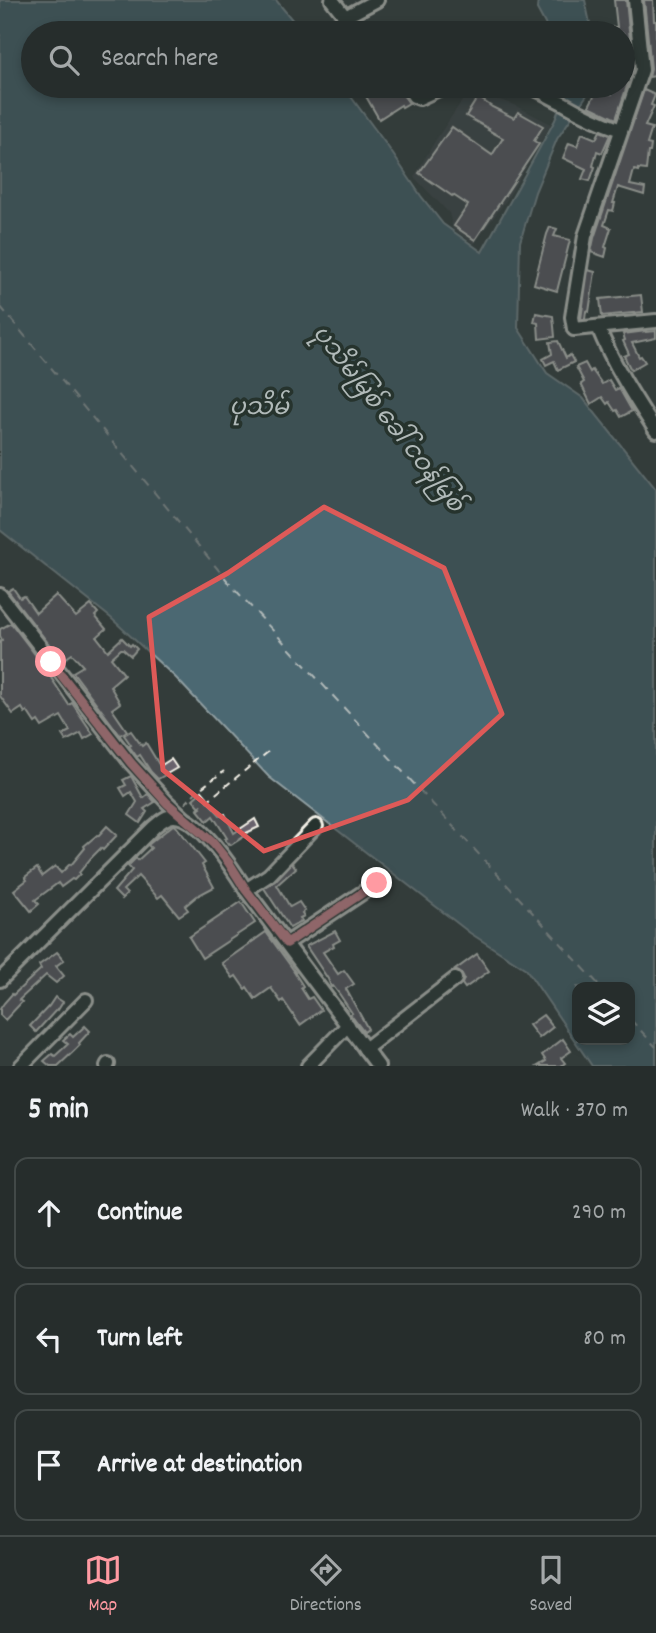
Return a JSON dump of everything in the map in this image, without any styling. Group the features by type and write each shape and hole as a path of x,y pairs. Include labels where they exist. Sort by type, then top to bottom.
{"street":[{"path":"332,0 348,21"},
{"path":"343,15 347,16 377,0"},
{"path":"635,0 642,71 635,91"},
{"path":"554,98 600,123 621,130"},
{"path":"632,98 585,236 572,317 574,329 656,321"},
{"path":"598,327 624,382 656,431"},
{"path":"0,596 131,763 167,803 213,843 378,1066"},
{"path":"0,980 154,827 166,818 184,818"},
{"path":"246,890 269,875 316,826"},
{"path":"287,943 377,883"},
{"path":"365,1049 455,979"},
{"path":"21,1066 86,1000"},
{"path":"308,1066 348,1025"}],"path":[{"path":"197,809 268,752"},
{"path":"184,818 184,804 224,771"}],"highlighted area":[{"path":"324,507 444,568 502,714 408,800 264,851 163,770 149,617 228,573"}],"shaded area":[{"path":"464,98 495,98 551,124 508,198 474,244 453,229 449,213 414,177"}],"water":[{"name":"ပုသိမ်","path":"0,0 276,0 293,21 21,21 21,98 352,98 443,224 482,252 555,120 563,98 585,98 557,139 535,192 520,242 518,328 547,373 583,398 656,489 656,1066 592,1066 578,1045 635,1045 635,982 572,982 572,1037 526,969 470,933 269,777 176,678 111,618 0,530"},
{"path":"538,0 585,0 589,21 544,21 537,9"}],"building":[{"path":"614,0 626,0 628,21 616,21"},
{"path":"644,0 653,0 656,21 656,76 649,77 651,69"},
{"path":"644,90 655,95 651,105 654,106 645,126 652,128 647,144 651,145 650,152 646,170 634,170 630,185 645,188 644,195 618,187 613,211 609,210 604,225 611,228 605,257 591,252 594,238"},
{"path":"367,98 405,98 409,103 402,107 401,105 379,119"},
{"path":"479,98 514,118 518,112 543,126 534,141 539,144 475,240 454,226 468,205 419,173 452,127 492,155 503,138 466,116"},
{"path":"593,98 623,98 616,119 589,106"},
{"path":"600,131 610,135 602,153 597,151 590,181 582,179 586,169 563,158 569,143 577,146 582,133 596,139"},
{"path":"550,227 557,229 554,236 570,240 557,291 534,284"},
{"path":"588,270 595,272 589,312 586,311 585,319 581,319"},
{"path":"641,295 643,312 602,316 600,299"},
{"path":"536,313 553,316 555,337 539,339 538,323 534,322"},
{"path":"656,331 656,338 632,343 639,357 645,362 631,370 624,356 629,354 623,334"},
{"path":"558,341 566,358 570,355 574,362 558,370 554,361 546,365 543,359 552,354 550,342"},
{"path":"585,363 602,384 609,380 615,390 619,388 632,411 621,417 602,397 591,404 576,367"},
{"path":"13,588 20,598 24,596 36,613 56,595 76,617 91,605 98,613 95,616 106,629 97,637 108,651 122,638 137,649 131,656 121,649 111,658 124,674 110,686 120,703 112,709 127,731 120,735 73,672 83,666 72,654 62,661 8,591"},
{"path":"11,623 93,734 84,739 81,733 66,741 62,735 70,731 61,716 42,727 22,708 13,714 0,696 0,629"},
{"path":"131,731 142,746 146,743 160,766 171,759 177,768 158,779 140,755 137,757 129,746 131,745 124,735"},
{"path":"131,776 143,798 148,794 155,802 144,809 147,812 140,823 129,815 137,802 131,792 125,796 120,788 126,785 123,780"},
{"path":"202,791 221,816 225,814 234,833 255,819 259,827 244,834 245,836 231,845 228,844 213,816 207,821 198,810 201,808 193,799"},
{"path":"173,825 205,863 202,865 214,887 197,896 185,906 188,910 179,916 162,895 158,898 138,876 123,890 127,894 122,899 114,891 132,870 128,866 136,858 138,860 151,848 148,845"},
{"path":"107,826 117,835 91,858 74,880 61,887 58,883 35,900 39,904 31,911 14,890 27,880 25,877 37,868 42,876 55,866 61,873 71,865 84,846"},
{"path":"292,863 296,868 277,885 290,907 299,902 305,911 300,918 302,921 290,928 264,888 275,881"},
{"path":"241,902 255,923 202,958 189,937"},
{"path":"335,931 340,940 323,952 338,974 344,970 354,984 346,989 368,1029 364,1032 340,995 331,987 306,946"},
{"path":"266,932 295,972 308,999 312,997 321,1010 300,1025 271,988 255,999 247,987 245,989 236,976 233,978 222,963"},
{"path":"57,952 64,960 56,966 64,976 56,983 46,975 19,1000 22,1002 5,1020 0,1015 4,1003 41,969 39,965"},
{"path":"477,954 489,971 465,988 462,974 455,970"},
{"path":"55,997 63,1002 36,1032 30,1026"},
{"path":"543,1015 553,1027 539,1038 529,1025"},
{"path":"85,1026 90,1031 58,1066 50,1066 44,1061 52,1054 55,1056 68,1044 63,1040 70,1034 73,1037"},
{"path":"563,1039 571,1051 561,1058 565,1063 561,1066 538,1066 546,1061 542,1055"}],"ferry route":[{"path":"0,306 231,585 596,982"},
{"path":"635,1024 656,1047"}],"route":[{"path":"51,662 131,763 167,803 213,843 287,943 377,883"}],"water label":[{"name":"ပုသိမ်မြစ် ခေါ် ငဝန်မြစ်","path":"389,418"}]}
